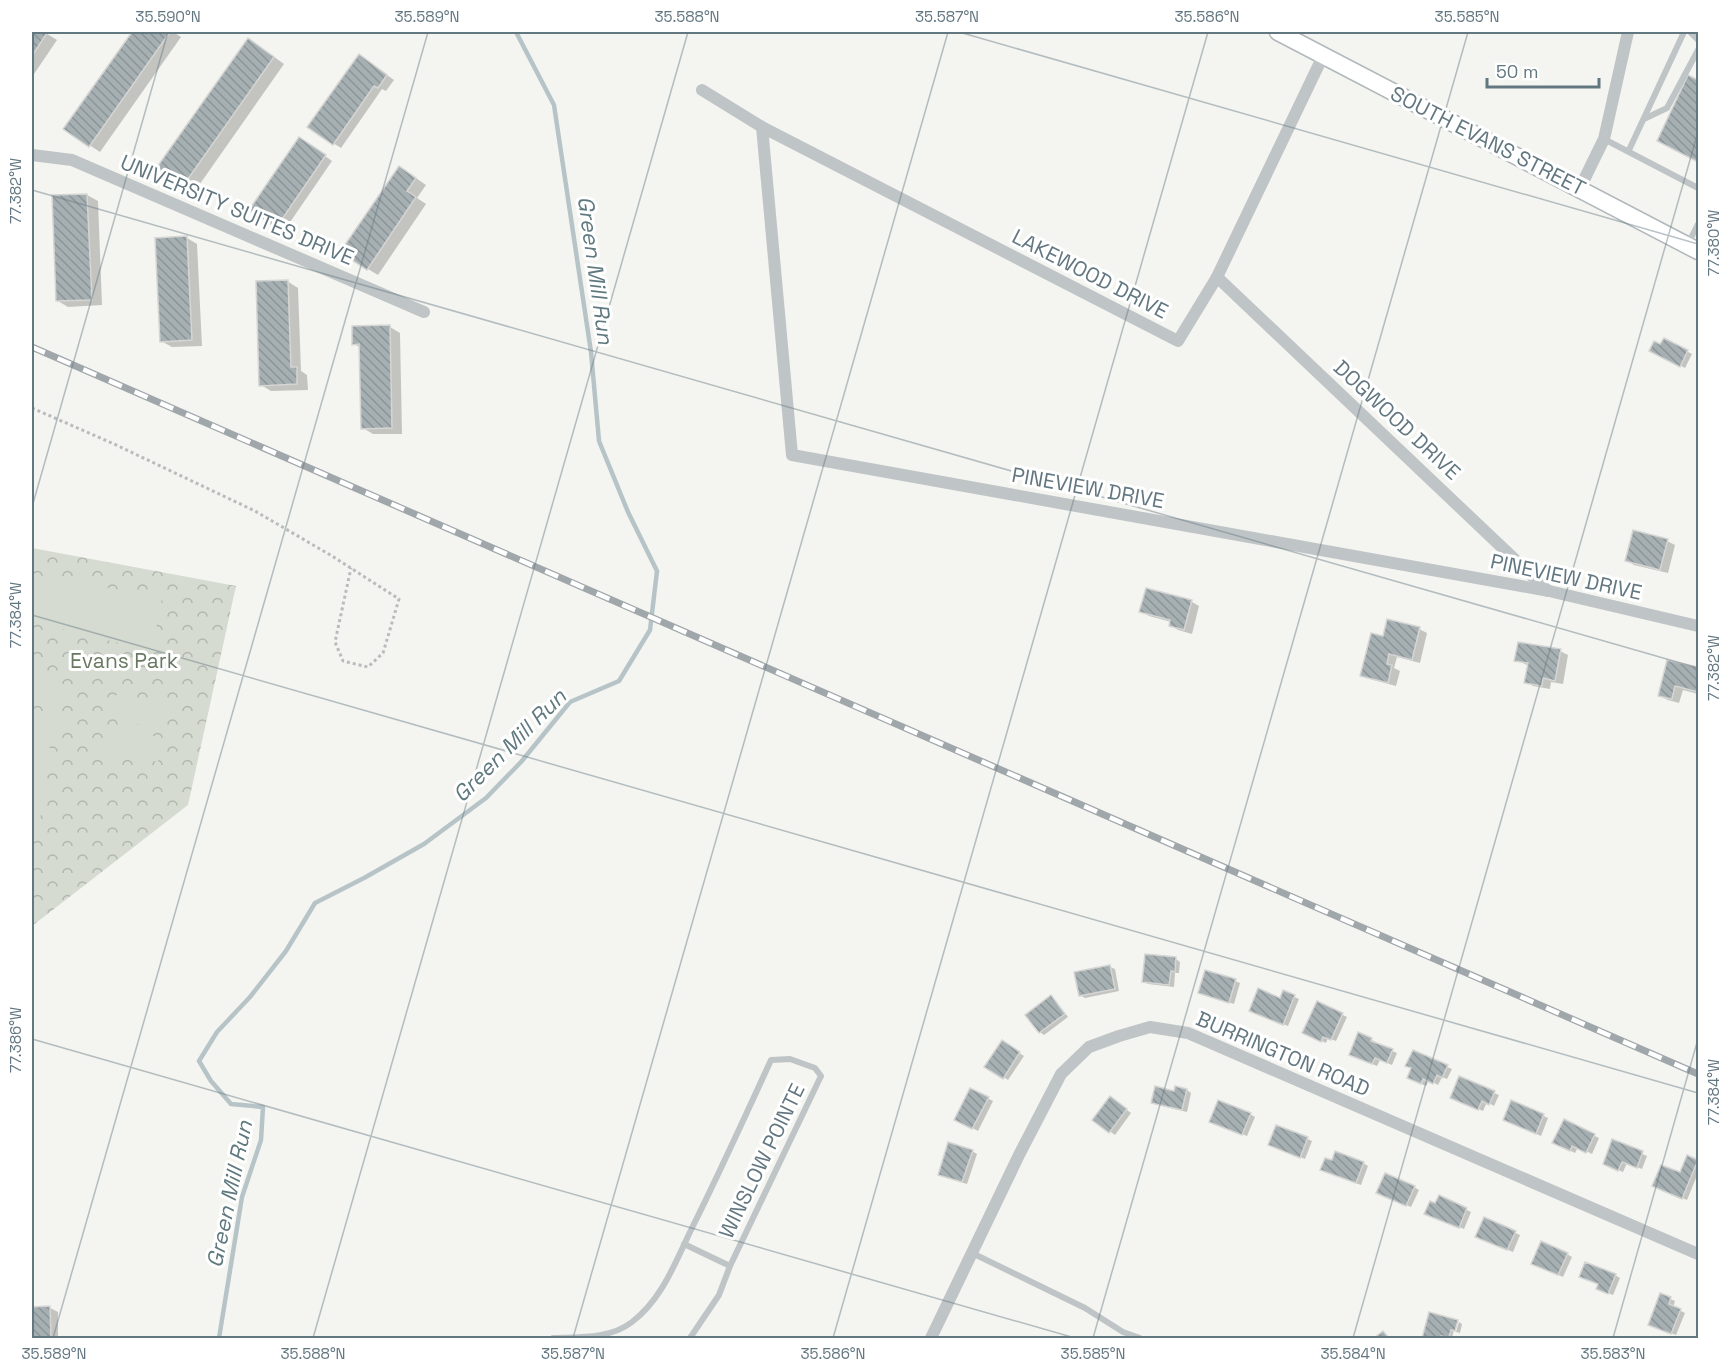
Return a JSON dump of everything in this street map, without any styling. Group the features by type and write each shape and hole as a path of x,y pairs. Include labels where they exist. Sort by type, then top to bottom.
{"main road":[{"name":"SOUTH EVANS STREET","path":"1278,32 1693,248"}],"street":[{"path":"1580,188 1604,139 1628,32"},
{"name":"LAKEWOOD DRIVE","path":"702,90 762,127 1178,341 1218,277 1323,56"},
{"name":"PINEVIEW DRIVE","path":"762,127 792,454 1549,591 1698,626"},
{"name":"UNIVERSITY SUITES DRIVE","path":"32,155 72,160 424,312"},
{"name":"DOGWOOD DRIVE","path":"1218,277 1549,591"},
{"name":"BURRINGTON ROAD","path":"931,1338 1019,1155 1061,1074 1089,1047 1150,1027 1188,1033 1698,1254"}],"lane":[{"path":"1629,150 1684,32"},
{"path":"1690,32 1698,40"},
{"path":"1644,119 1667,108 1698,50"},
{"path":"1604,139 1629,150 1698,188"},
{"path":"1693,248 1698,224"},
{"name":"WINSLOW POINTE","path":"553,1338 607,1335 631,1323 651,1305 666,1282 717,1179 771,1060 790,1059 815,1068 821,1076 730,1266 719,1295 690,1338"},
{"name":"WINSLOW POINTE","path":"684,1244 730,1266"},
{"path":"972,1253 1085,1308 1122,1332 1140,1338"},
{"path":"1117,1338 1122,1332"}],"path":[{"path":"32,408 255,511 351,568 399,599 383,653 368,667 343,661 335,642 351,568"}],"green space":[{"name":"Evans Park","path":"32,548 236,586 188,805 32,926"},
{"path":"32,574 162,598 152,651 32,622"},
{"path":"32,677 68,685 63,709 32,702"},
{"path":"116,695 169,706 164,730 111,718"},
{"path":"32,711 61,717 56,741 32,736"},
{"path":"109,727 163,738 158,762 104,751"},
{"path":"32,744 55,749 50,773 32,769"},
{"path":"32,778 48,782 43,806 32,803"},
{"path":"32,812 41,814 35,838 32,837"}],"building":[{"path":"32,32 47,33 32,56"},
{"path":"132,32 170,32 89,147 63,129"},
{"path":"248,38 274,57 183,186 157,167"},
{"path":"359,54 387,75 378,88 374,86 333,145 307,127"},
{"path":"1688,75 1698,80 1698,162 1657,141"},
{"path":"299,137 326,155 276,228 249,210"},
{"path":"399,166 416,178 407,191 416,197 367,270 340,252"},
{"path":"87,194 92,300 56,301 52,195"},
{"path":"187,236 192,340 160,342 155,238"},
{"path":"288,280 291,367 297,367 297,384 259,386 256,281"},
{"path":"390,325 392,428 361,429 359,344 352,345 352,326"},
{"path":"1664,338 1688,350 1680,367 1649,351 1654,341 1660,344"},
{"path":"1633,530 1668,539 1660,570 1625,561"},
{"path":"1146,588 1192,600 1184,630 1169,626 1170,620 1139,612"},
{"path":"1387,619 1420,627 1412,660 1389,654 1387,664 1392,665 1388,683 1360,676 1371,633 1383,636"},
{"path":"1518,642 1561,649 1555,681 1543,678 1542,686 1524,683 1528,663 1514,661"},
{"path":"1667,660 1698,667 1698,692 1675,686 1672,699 1658,696"},
{"path":"1145,954 1176,957 1175,972 1171,971 1169,985 1142,982"},
{"path":"1110,965 1115,989 1079,996 1074,972"},
{"path":"1205,970 1236,979 1229,1003 1198,993"},
{"path":"1258,988 1280,998 1283,990 1295,995 1283,1025 1249,1011"},
{"path":"1051,995 1065,1014 1039,1033 1025,1015"},
{"path":"1317,1001 1343,1013 1331,1040 1323,1037 1321,1042 1302,1033"},
{"path":"1358,1032 1372,1038 1371,1041 1393,1049 1387,1063 1375,1058 1372,1064 1349,1055"},
{"path":"1002,1040 1020,1052 1003,1079 984,1067"},
{"path":"1413,1050 1448,1065 1442,1078 1437,1075 1433,1084 1423,1079 1421,1084 1407,1078 1411,1068 1405,1066"},
{"path":"1459,1076 1495,1091 1489,1105 1482,1101 1478,1110 1450,1098"},
{"path":"1155,1086 1174,1091 1175,1086 1187,1089 1182,1110 1151,1103"},
{"path":"970,1088 989,1097 972,1129 954,1120"},
{"path":"1110,1096 1127,1109 1109,1133 1092,1120"},
{"path":"1218,1100 1251,1113 1242,1135 1209,1122"},
{"path":"1511,1100 1544,1114 1536,1134 1503,1120"},
{"path":"1564,1119 1595,1134 1586,1153 1572,1146 1570,1151 1552,1143"},
{"path":"1276,1125 1308,1137 1300,1158 1268,1145"},
{"path":"1612,1139 1643,1151 1637,1168 1622,1162 1618,1171 1603,1164"},
{"path":"948,1142 973,1150 962,1182 938,1175"},
{"path":"1335,1151 1364,1162 1356,1183 1320,1170 1325,1158 1332,1160"},
{"path":"1687,1155 1698,1160 1682,1199 1652,1186 1661,1165 1680,1172"},
{"path":"1385,1173 1415,1186 1406,1206 1376,1193"},
{"path":"1439,1195 1467,1208 1459,1228 1424,1214 1430,1201 1435,1203"},
{"path":"1484,1217 1516,1231 1507,1250 1475,1237"},
{"path":"1541,1241 1568,1253 1558,1275 1531,1264"},
{"path":"1585,1262 1616,1274 1608,1294 1596,1289 1598,1284 1579,1277"},
{"path":"1660,1293 1671,1297 1669,1304 1681,1309 1671,1334 1648,1325"},
{"path":"50,1306 51,1338 32,1338 32,1307"},
{"path":"1429,1312 1458,1320 1455,1331 1451,1330 1449,1337 1422,1338"},
{"path":"1383,1331 1389,1338 1374,1338"}],"waterway":[{"name":"Green Mill Run","path":"219,1338 242,1197 261,1140 263,1107 231,1104 211,1081 199,1061 217,1032 250,997 286,951 315,903 424,844 486,798 521,762 570,702 619,681 650,630 657,571 628,512 599,441 591,352 554,105 516,32"}],"railway":[{"path":"32,347 1698,1074"}]}
